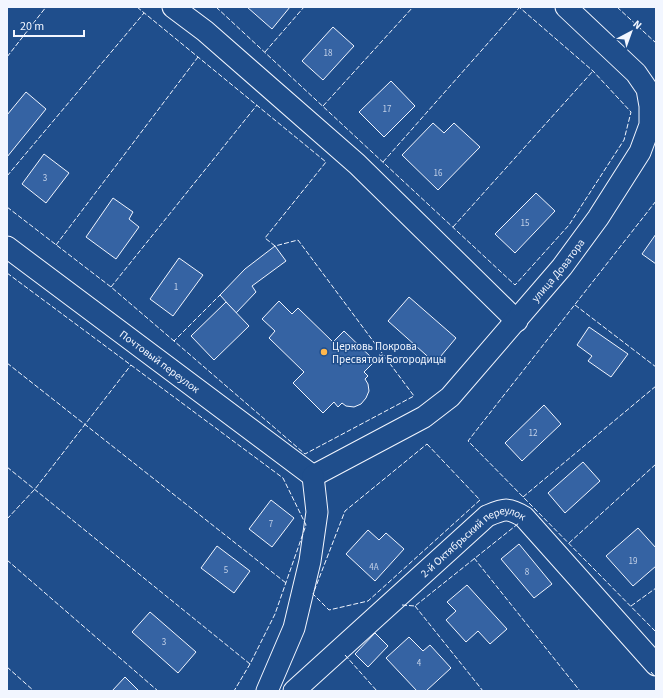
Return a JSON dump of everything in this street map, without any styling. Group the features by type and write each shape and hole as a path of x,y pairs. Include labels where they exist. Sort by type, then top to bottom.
{"street":[{"path":"173,7 205,31 357,164 517,321"},
{"name":"улица Доватора","path":"313,476 424,417 450,397 562,267 598,218 640,152 650,125 650,106 647,89 636,73 566,7"},
{"name":"Почтовый переулок","path":"7,247 313,476"},
{"path":"267,691 294,628 310,561 317,512 313,476"},
{"name":"2-й Октябрьский переулок","path":"294,691 487,516 502,510 513,510 524,517 656,665"}],"building":[{"path":"247,7 290,7 272,29"},
{"path":"333,27 354,46 323,80 302,61"},
{"path":"391,81 415,106 384,137 359,112"},
{"path":"26,92 46,109 7,157 7,115"},
{"path":"433,123 444,133 454,123 480,147 438,190 402,155"},
{"path":"44,154 69,173 46,203 22,184"},
{"path":"536,193 555,211 515,253 495,234"},
{"path":"113,198 133,212 129,219 139,227 116,259 86,237"},
{"path":"656,234 656,264 642,254"},
{"path":"275,246 286,261 252,286 256,292 236,313 220,295 245,269"},
{"path":"179,258 203,275 173,316 150,299"},
{"path":"409,297 456,338 435,363 388,321"},
{"name":"Церковь Покрова Пресвятой Богородицы","path":"279,301 292,314 298,308 333,342 344,331 375,361 364,372 368,376 365,379 368,384 369,391 361,404 354,407 346,406 342,403 338,407 334,402 323,413 293,383 304,372 269,338 275,331 262,319"},
{"path":"226,302 249,326 214,360 191,336"},
{"path":"589,327 628,354 611,377 588,361 592,356 577,345"},
{"path":"544,405 561,424 522,461 505,443"},
{"path":"583,462 600,481 565,513 548,493"},
{"path":"271,500 294,518 272,547 249,529"},
{"path":"638,528 656,548 656,566 633,586 606,556"},
{"path":"368,530 379,540 386,533 404,549 375,581 346,554"},
{"path":"519,544 552,584 534,598 501,559"},
{"path":"217,546 250,571 234,593 201,568"},
{"path":"467,585 507,629 490,644 478,631 466,642 446,620 456,611 447,602"},
{"path":"150,612 196,652 178,673 132,632"},
{"path":"375,633 388,646 368,667 355,654"},
{"path":"409,637 423,651 430,645 451,668 426,691 417,691 386,658"},
{"path":"125,677 139,691 112,691"}],"fence":[{"path":"7,57 46,7"},
{"path":"137,7 326,162 265,238 275,246 298,240 414,396 305,454 174,341 220,295"},
{"path":"216,7 515,285 569,225 624,140 631,112 593,71 519,7"},
{"path":"265,52 304,7"},
{"path":"323,106 413,7"},
{"path":"617,7 656,43"},
{"path":"383,162 519,8"},
{"path":"7,176 144,13"},
{"path":"56,245 198,57"},
{"path":"453,227 593,71"},
{"path":"111,287 257,105"},
{"path":"656,201 468,441 656,632"},
{"path":"7,207 111,287 174,341"},
{"path":"7,273 283,478 306,525 275,614 250,664 234,691"},
{"path":"575,305 656,367"},
{"path":"7,363 286,583"},
{"path":"7,519 35,489 131,365"},
{"path":"523,497 656,386"},
{"path":"427,444 480,500 368,601 329,610 313,594 345,511 427,444"},
{"path":"569,543 656,464"},
{"path":"7,467 250,664"},
{"path":"402,605 415,606 519,523"},
{"path":"474,558 580,691"},
{"path":"7,560 158,691"},
{"path":"631,606 656,588"},
{"path":"415,606 483,691"},
{"path":"345,655 377,691"},
{"path":"7,667 34,691"},
{"path":"651,672 656,678"}],"place":[{"name":"Церковь Покрова Пресвятой Богородицы","path":"324,352"}]}
